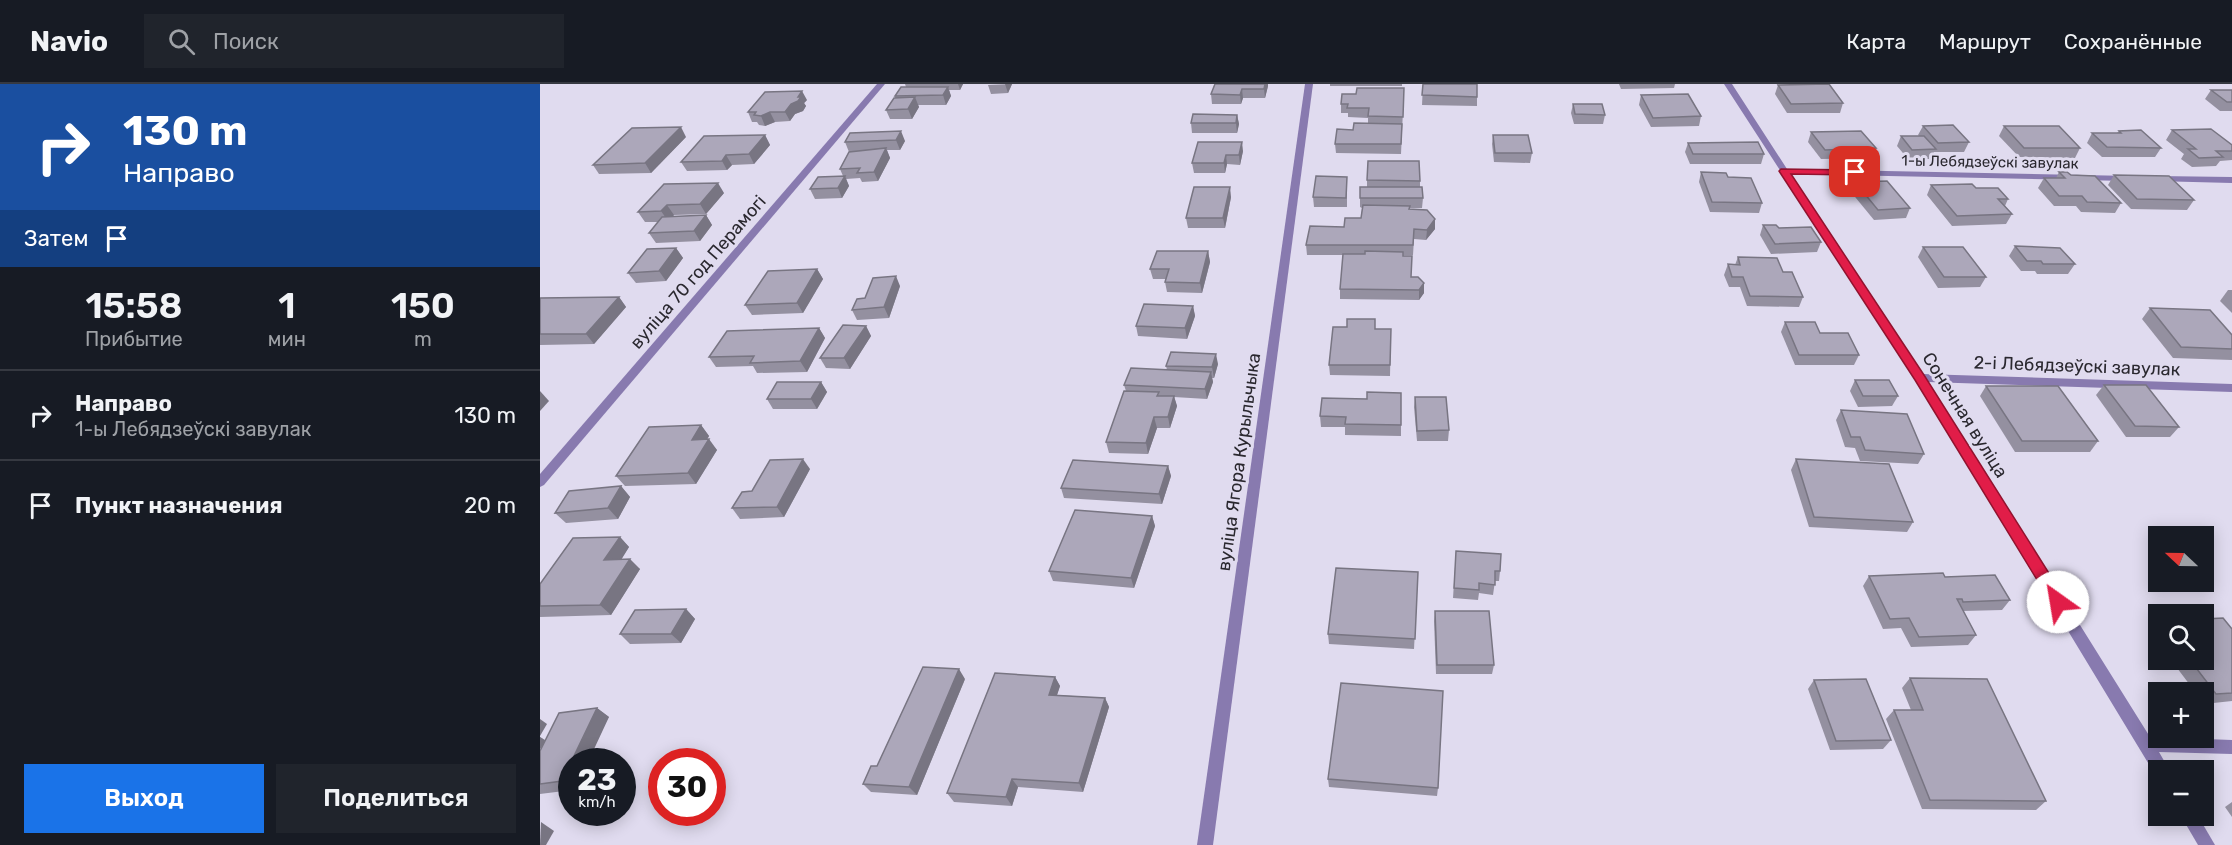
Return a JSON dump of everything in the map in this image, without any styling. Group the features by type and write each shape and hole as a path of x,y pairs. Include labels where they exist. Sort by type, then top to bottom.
{"street":[{"name":"вуліца 70 год Перамогі","path":"540,482 880,84"},
{"name":"вуліца Ягора Курыльчыка","path":"1205,845 1309,84"},
{"name":"Сонечная вуліца","path":"1728,84 1920,378 2155,760"},
{"name":"1-ы Лебядзеўскі завулак","path":"1784,171 2138,178"},
{"path":"2150,178 2232,180"},
{"name":"2-і Лебядзеўскі завулак","path":"1920,378 2232,388"},
{"path":"2146,744 2232,747"},
{"path":"2195,826 2207,845"}],"building":[{"path":"1215,84 1265,84 1264,89 1242,89 1240,95 1211,94"},
{"path":"1423,84 1477,84 1477,97 1422,95"},
{"path":"1829,84 1843,103 1791,104 1778,85"},
{"path":"901,87 948,87 943,95 895,96"},
{"path":"1357,88 1404,88 1403,117 1368,116 1369,108 1347,108 1348,104 1341,104 1342,94 1356,94"},
{"path":"2211,90 2232,90 2232,102 2227,102"},
{"path":"802,91 798,101 791,104 785,112 770,112 761,116 754,115 756,112 748,112 765,92"},
{"path":"1688,94 1701,116 1653,118 1641,95"},
{"path":"915,97 908,109 886,110 894,98"},
{"path":"1573,104 1602,104 1605,115 1575,114"},
{"path":"1193,114 1237,115 1236,123 1191,123"},
{"path":"1354,123 1402,124 1401,144 1335,144 1337,129 1353,130"},
{"path":"1953,125 1969,142 1938,143 1923,126"},
{"path":"2004,126 2059,126 2080,148 2024,148"},
{"path":"681,127 645,163 593,165 632,128"},
{"path":"2211,129 2232,145 2232,151 2216,151 2223,157 2199,158 2188,149 2196,149 2172,130"},
{"path":"2141,130 2161,148 2107,147 2092,133 2121,133 2119,131"},
{"path":"901,131 896,140 845,142 850,133"},
{"path":"1861,131 1876,148 1825,150 1811,132"},
{"path":"765,135 749,154 726,155 722,161 681,162 704,136"},
{"path":"1493,135 1528,135 1532,153 1495,153"},
{"path":"1901,136 1924,136 1936,149 1912,150"},
{"path":"1198,142 1242,142 1239,155 1226,155 1224,163 1192,163"},
{"path":"1758,142 1764,154 1693,154 1688,143"},
{"path":"886,148 874,172 857,173 860,168 840,169 849,152"},
{"path":"1368,161 1419,161 1420,181 1367,180"},
{"path":"1701,172 1726,173 1728,177 1751,178 1762,203 1712,202"},
{"path":"2059,172 2095,176 2121,203 2087,202 2082,196 2059,196 2044,178 2065,178"},
{"path":"2114,175 2169,176 2194,200 2137,199"},
{"path":"845,176 838,188 810,189 818,177"},
{"path":"1316,176 1347,177 1346,198 1313,197"},
{"path":"1887,181 1910,208 1878,210 1855,182"},
{"path":"718,183 700,204 667,205 661,211 638,212 664,184"},
{"path":"1972,184 1976,188 1998,188 2008,199 1998,199 2012,214 1957,216 1931,185"},
{"path":"1194,187 1230,187 1223,218 1186,218"},
{"path":"1360,187 1422,187 1423,198 1360,198"},
{"path":"1363,205 1410,206 1409,209 1427,210 1435,219 1427,230 1414,229 1413,245 1306,245 1310,226 1344,227 1345,218 1361,218"},
{"path":"706,215 694,231 649,233 662,217"},
{"path":"1763,225 1776,225 1779,228 1811,227 1821,242 1775,244"},
{"path":"2015,246 2060,248 2075,264 2043,264 2041,261 2027,261"},
{"path":"1923,247 1963,247 1986,277 1944,277"},
{"path":"676,248 659,271 628,273 647,249"},
{"path":"1157,251 1208,251 1200,283 1165,282 1169,269 1150,269"},
{"path":"1365,251 1403,252 1403,256 1412,256 1411,277 1418,277 1424,283 1419,290 1340,289 1343,254 1365,254"},
{"path":"1738,257 1777,258 1783,272 1792,272 1803,297 1750,296 1743,277 1732,277 1728,264 1740,265"},
{"path":"817,269 797,303 745,305 768,271"},
{"path":"896,276 884,307 852,310 857,299 865,298 873,278"},
{"path":"619,297 586,334 540,334 540,298"},
{"path":"1144,304 1193,306 1185,328 1136,326"},
{"path":"2150,308 2210,310 2232,335 2232,349 2181,347"},
{"path":"1347,319 1375,319 1375,329 1391,329 1390,365 1329,365 1333,327 1347,327"},
{"path":"1785,322 1815,322 1820,333 1848,333 1859,355 1799,355"},
{"path":"843,325 866,326 844,358 820,358"},
{"path":"819,328 800,361 750,363 754,356 709,357 727,331"},
{"path":"1171,352 1216,354 1212,367 1166,366"},
{"path":"1131,368 1211,372 1205,389 1124,385"},
{"path":"1855,380 1889,380 1898,396 1863,396"},
{"path":"777,382 821,382 811,399 767,399"},
{"path":"2104,385 2146,385 2179,427 2135,426"},
{"path":"1986,386 2058,386 2098,441 2022,441"},
{"path":"1124,391 1159,392 1157,396 1174,396 1168,417 1154,417 1146,443 1106,442"},
{"path":"1367,392 1401,393 1401,425 1345,424 1346,417 1320,416 1322,398 1367,399"},
{"path":"1415,397 1446,397 1449,430 1417,431"},
{"path":"1841,410 1907,414 1924,454 1865,450 1860,437 1851,437"},
{"path":"701,425 692,440 709,439 688,473 616,476 649,427"},
{"path":"803,459 777,507 732,508 742,492 752,491 770,460"},
{"path":"1796,459 1889,464 1913,522 1814,517"},
{"path":"1073,460 1168,466 1159,494 1061,488"},
{"path":"621,486 608,508 555,513 569,491"},
{"path":"1075,510 1152,516 1131,578 1049,571"},
{"path":"620,537 604,560 630,559 600,605 540,606 540,584 573,538"},
{"path":"1456,551 1501,554 1500,571 1495,571 1495,585 1479,583 1479,590 1454,588"},
{"path":"1336,568 1418,572 1415,639 1328,634"},
{"path":"1943,573 1945,577 1995,575 2010,600 1963,602 1962,599 1957,599 1976,635 1919,637 1909,618 1890,619 1869,576"},
{"path":"686,609 671,634 620,634 635,610"},
{"path":"1435,611 1489,611 1494,665 1437,665"},
{"path":"2214,618 2223,618 2232,629 2232,693 2216,694 2214,682 2207,682 2198,670 2214,670"},
{"path":"923,667 959,669 909,787 863,784 871,766 877,766"},
{"path":"995,673 1055,677 1049,695 1105,698 1079,783 1012,779 1006,797 947,793"},
{"path":"1910,678 1987,679 2046,801 1930,800 1894,710 1923,710"},
{"path":"1866,679 1891,740 1836,741 1814,680"},
{"path":"1341,683 1443,691 1438,788 1328,779"},
{"path":"597,708 578,748 558,748 558,782 540,784 540,751 559,713"}],"route":[{"path":"1855,172 1784,171 1920,378 2058,602"}]}
